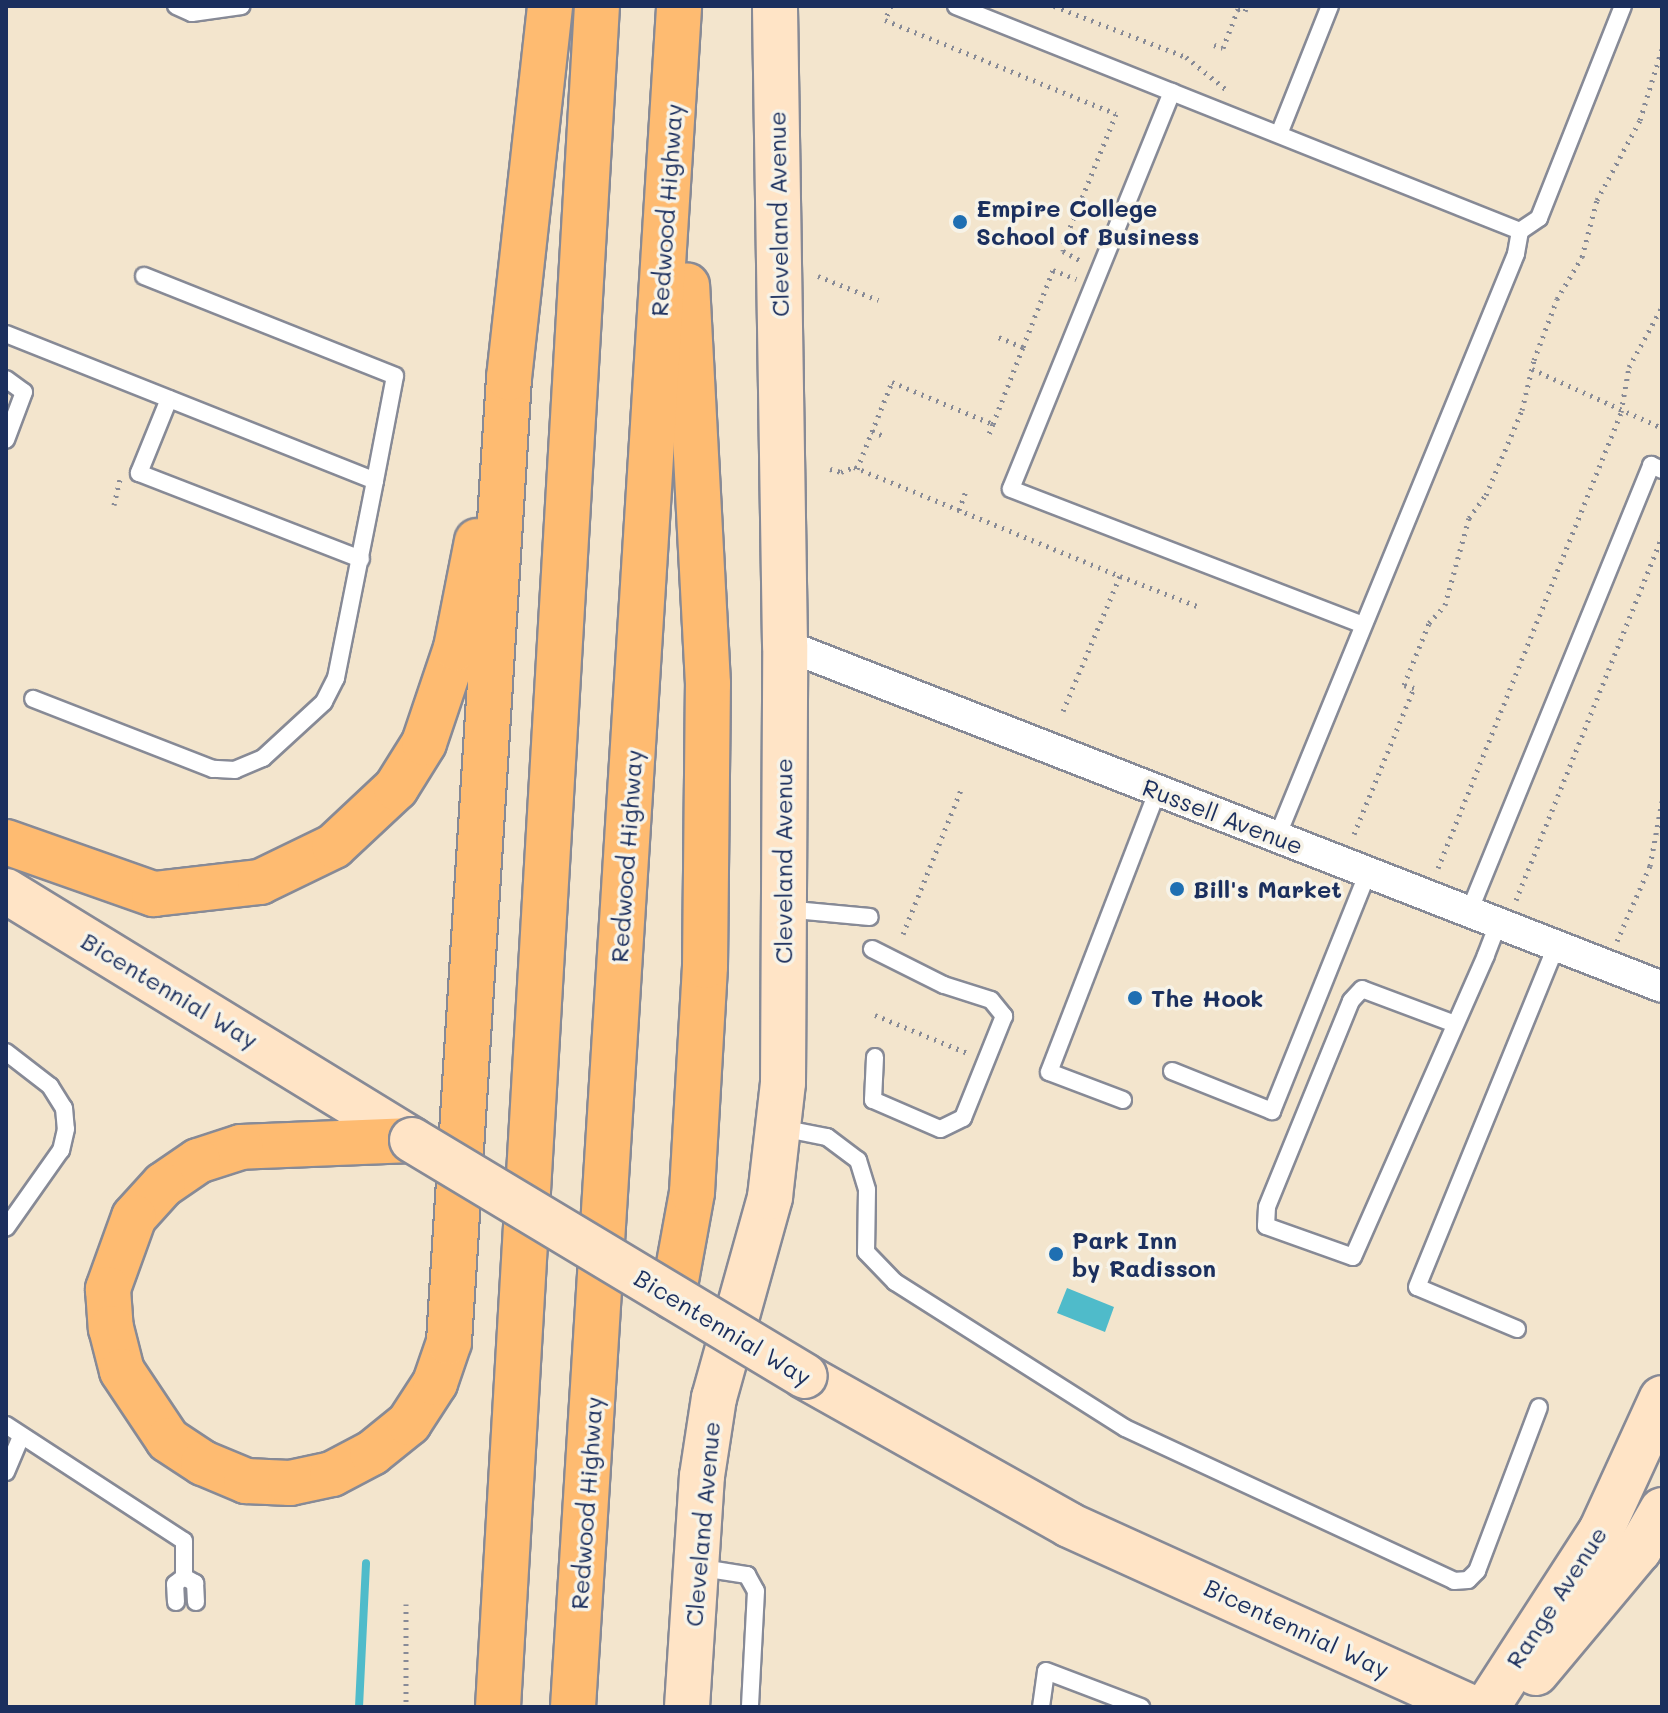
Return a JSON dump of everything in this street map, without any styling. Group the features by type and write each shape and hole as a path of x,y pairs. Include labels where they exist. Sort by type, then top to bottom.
{"highway":[{"path":"412,1140 241,1147 198,1161 163,1185 134,1217 108,1289 111,1328 122,1371 168,1440 203,1463 246,1481 290,1483 332,1474 372,1453 409,1423 435,1383 449,1342 509,378 550,6"},
{"path":"498,1707 597,6"},
{"name":"Redwood Highway","path":"573,1707 679,6"},
{"path":"673,1297 692,1192 705,966 708,684 688,340 688,6"},
{"path":"6,842 154,894 212,891 297,869 367,821 396,788 424,743 443,697 509,378"}],"main road":[{"name":"Cleveland Avenue","path":"687,1707 696,1567 714,1398 770,1197 781,1128 785,645 775,6"},
{"name":"Bicentennial Way","path":"6,891 804,1376 1069,1525 1471,1707"},
{"name":"Range Avenue","path":"1487,1707 1601,1531 1662,1398"},
{"name":"Range Avenue","path":"1519,1707 1533,1677 1639,1550 1662,1510"}],"street":[{"name":"Russell Avenue","path":"785,645 1469,912 1507,912 1556,946 1662,987"}],"lane":[{"path":"176,6 192,13 242,6"},
{"path":"956,6 1520,231"},
{"path":"1279,134 1330,6"},
{"path":"1277,837 1516,254 1520,231 1539,218 1623,6"},
{"path":"1172,92 1011,489 1363,625"},
{"path":"33,699 213,769 235,770 297,731 324,702 344,656 395,376 144,276"},
{"path":"6,334 375,481"},
{"path":"6,379 24,392 6,440"},
{"path":"169,399 139,473 361,559"},
{"path":"1469,912 1651,465 1662,470"},
{"path":"1123,1100 1049,1072 1158,790"},
{"path":"1172,1071 1272,1111 1368,872"},
{"path":"783,909 870,917"},
{"path":"1455,1024 1362,989 1351,1001 1273,1192 1266,1226 1353,1257 1507,912"},
{"path":"1517,1329 1417,1287 1556,946"},
{"path":"872,949 991,1000 1004,1016 963,1118 940,1129 873,1100 875,1057"},
{"path":"6,1052 50,1086 64,1108 66,1129 61,1150 6,1228"},
{"path":"781,1128 827,1137 858,1160 867,1190 866,1252 895,1282 1125,1428 1454,1581 1468,1580 1477,1571 1539,1407"},
{"path":"6,1425 184,1541 184,1577"},
{"path":"6,1472 21,1436"},
{"path":"696,1567 747,1575 756,1591 750,1707"},
{"path":"184,1577 195,1583 196,1602"},
{"path":"176,1602 175,1584 184,1577"},
{"path":"1041,1707 1046,1671 1141,1707"}],"path":[{"path":"891,6 885,20 1116,114 1064,242 1063,251 1088,264 1082,281 1053,270 989,434"},
{"path":"1054,6 1186,57 1232,94 1203,83"},
{"path":"1214,45 1223,48 1238,9 1245,11 1247,6"},
{"path":"1354,834 1414,688 1404,685 1429,623 1445,605 1450,571 1469,518 1498,467 1522,410 1532,369 1557,299 1582,257 1597,200 1640,120 1662,49"},
{"path":"818,276 878,300"},
{"path":"1438,868 1621,412 1629,367 1662,307"},
{"path":"994,335 1023,347"},
{"path":"1532,369 1610,401 1621,412 1662,428"},
{"path":"857,469 892,382 993,424"},
{"path":"872,431 883,436"},
{"path":"114,505 126,466"},
{"path":"830,469 857,469 1197,606"},
{"path":"959,510 966,491"},
{"path":"1507,912 1662,536"},
{"path":"1063,711 1120,576"},
{"path":"903,934 961,790"},
{"path":"1617,941 1650,866 1662,801"},
{"path":"875,1015 978,1057"},
{"path":"406,1604 406,1707"}],"water":[{"path":"1067,1288 1114,1307 1105,1332 1057,1313"}],"waterway":[{"path":"359,1707 366,1563"}],"place":[{"name":"Empire College School of Business","path":"960,222"},
{"name":"Bill's Market","path":"1177,889"},
{"name":"The Hook","path":"1135,998"},
{"name":"Park Inn by Radisson","path":"1056,1254"}]}
